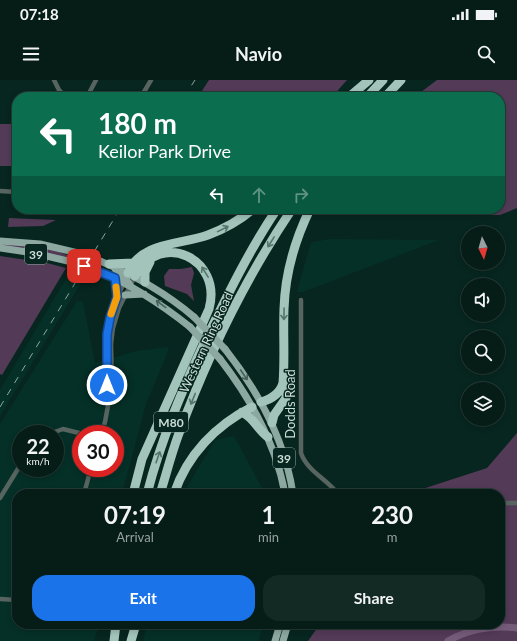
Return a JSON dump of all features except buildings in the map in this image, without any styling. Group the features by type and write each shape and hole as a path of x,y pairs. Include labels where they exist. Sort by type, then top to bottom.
{"highway":[{"path":"355,92 369,80"},
{"path":"371,92 383,80"},
{"path":"389,92 401,80"},
{"path":"129,279 134,263 141,255 154,248 198,238 218,231 246,214"},
{"name":"Western Ring Road","path":"148,489 157,458 175,409 196,360 234,281 273,214"},
{"name":"Western Ring Road","path":"162,489 178,437 208,363 225,326 258,264 289,214"},
{"path":"261,402 274,397 282,388 284,377 285,296 297,240 308,214"},
{"path":"129,279 144,263 160,254 174,253 187,256 205,270 211,287 212,301 142,459 134,489"},
{"path":"145,282 145,272 154,257"},
{"path":"111,265 134,263"},
{"path":"272,423 273,416 284,402 287,394 287,369 284,332"},
{"path":"176,489 186,467 199,449 220,428 242,412 252,407"},
{"path":"242,412 250,416 261,432 268,437"},
{"path":"114,641 115,629"},
{"path":"128,641 130,629"},
{"path":"131,641 135,629"}],"main road":[{"name":"39","path":"0,240 40,244 78,253 111,265 129,279 144,294 163,306 190,327 220,359 237,382 252,407 268,437 284,489"},
{"name":"39","path":"0,248 34,253 72,262 95,269 115,278 145,282 194,317 225,349 242,371 261,402 272,423 284,456 292,489"},
{"path":"115,278 117,297"},
{"path":"125,295 144,294"},
{"path":"252,407 261,402"},
{"path":"275,641 279,629"},
{"path":"283,641 287,629"}],"street":[{"path":"54,80 61,92"},
{"path":"90,92 96,80"},
{"path":"144,92 151,80"},
{"path":"0,191 12,192"},
{"path":"104,425 112,384 111,348 113,328 129,279"},
{"path":"109,398 107,334 110,318 117,297 129,279"},
{"name":"Dodds Road","path":"301,300 301,453 309,466 334,489"},
{"path":"0,498 13,477"},
{"path":"85,489 89,477"},
{"path":"505,503 517,503"},
{"path":"0,599 12,600"}],"shaded area":[{"path":"209,80 347,80 336,92 201,92"},
{"path":"437,80 517,80 517,208 505,213 505,92 421,92"},
{"path":"0,124 12,124 12,166 0,166"},
{"path":"412,214 502,214 500,215"},
{"path":"9,218 56,220 43,226 8,227"},
{"path":"330,239 439,240 303,292 297,292 310,245 312,242"},
{"path":"0,243 48,248 67,255 67,258 0,246"},
{"path":"0,256 47,263 66,268 2,375 0,374"},
{"path":"74,265 89,270 0,416 0,390"},
{"path":"192,267 194,273 191,285 194,301 187,294 165,286 164,276 169,269"},
{"path":"77,301 83,302 95,363 136,351 167,347 169,349 146,404 123,489 12,489 12,629 98,629 94,641 0,641 0,424"},
{"path":"517,433 517,641 308,641 316,629 505,629 505,489 422,489 487,468"},
{"path":"234,436 262,489 186,489 215,440"},
{"path":"146,629 262,629 258,641 143,641"}],"waterway":[{"path":"505,627 517,628"},
{"path":"448,641 464,633 481,629"}],"railway":[{"path":"187,92 195,80"},
{"path":"0,407 117,214"}],"slow traffic":[{"path":"111,314 117,297 116,287"}],"route":[{"path":"84,266 115,278 117,297 110,318 106,345 107,385"}]}
